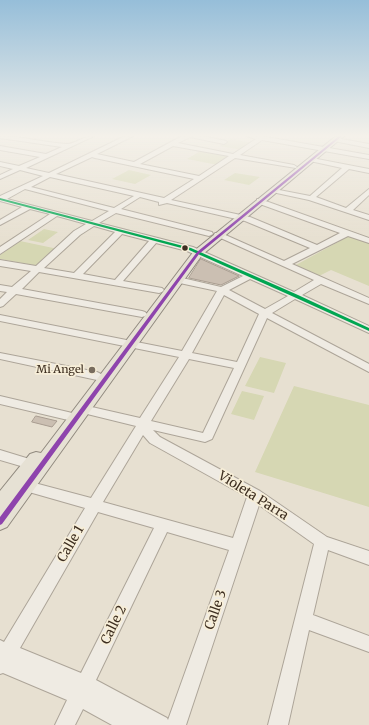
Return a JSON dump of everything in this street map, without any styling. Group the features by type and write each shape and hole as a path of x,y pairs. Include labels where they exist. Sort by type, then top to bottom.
{"main road":[{"path":"0,522 82,409 127,342 142,314 159,290 194,251 291,170"},
{"path":"233,218 274,191 300,170"},
{"path":"0,504 97,376 178,280 194,251"}],"street":[{"path":"0,177 15,170"},
{"path":"27,170 233,218 246,219 317,248"},
{"path":"0,199 61,170"},
{"path":"50,175 62,170"},
{"path":"162,170 200,178"},
{"path":"50,175 163,202 213,170"},
{"path":"311,198 344,170"},
{"path":"24,187 214,235 369,301"},
{"path":"274,191 311,198 369,218"},
{"path":"348,210 367,195"},
{"path":"0,304 77,233 137,197"},
{"path":"0,199 194,251 369,330"},
{"path":"260,201 369,241"},
{"path":"0,223 28,207"},
{"path":"0,251 56,214"},
{"path":"76,276 120,231"},
{"path":"285,264 347,233"},
{"path":"117,283 154,240"},
{"path":"0,263 159,290"},
{"path":"222,290 249,276"},
{"path":"178,280 211,286 222,290 264,314 369,369"},
{"path":"82,409 201,438 208,436 264,314 321,280"},
{"path":"0,288 142,314"},
{"name":"Calle 1","path":"2,658 186,354 222,290"},
{"path":"359,297 369,290"},
{"path":"0,318 127,342 241,366"},
{"path":"0,356 97,376"},
{"path":"0,400 68,416"},
{"name":"Violeta Parra","path":"144,424 149,434 155,440 255,495 322,542 369,558"},
{"path":"0,455 31,464"},
{"path":"27,486 238,546"},
{"name":"Calle 3","path":"176,725 255,495"},
{"name":"Calle 2","path":"65,725 163,524"},
{"path":"278,725 322,542"},
{"path":"304,620 369,644"},
{"path":"2,658 82,690 160,725"},
{"path":"82,690 130,725"}],"green space":[{"path":"129,170 151,175 135,184 112,179"},
{"path":"235,173 260,177 249,185 224,180"},
{"path":"44,229 58,232 43,243 28,240"},
{"path":"349,236 369,243 369,286 331,270 319,276 294,266"},
{"path":"20,241 58,249 39,266 0,259 0,255"},
{"path":"260,357 286,363 274,393 245,386"},
{"path":"294,386 369,405 369,507 255,472"},
{"path":"242,391 264,396 254,420 231,414"}],"building":[{"path":"201,259 239,276 221,285 189,278"},
{"path":"36,416 57,421 52,427 32,422"}],"transit line":[{"path":"0,522 198,253 300,170"},
{"path":"0,199 190,249 369,330"}],"place":[{"name":"Mi Angel","path":"92,370"}]}
